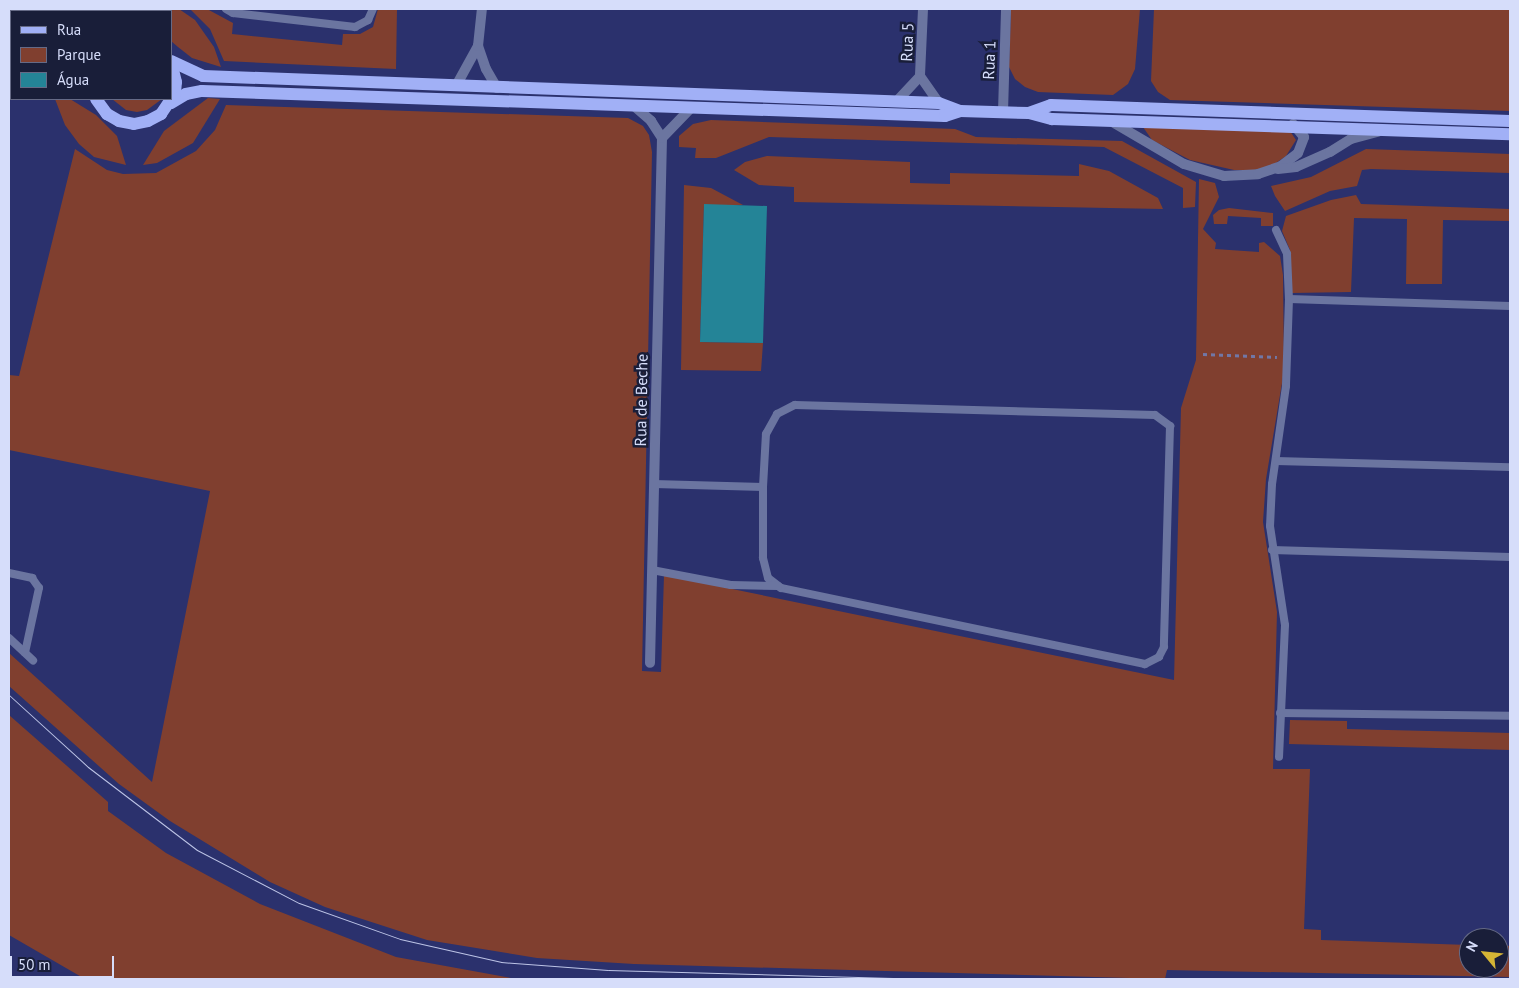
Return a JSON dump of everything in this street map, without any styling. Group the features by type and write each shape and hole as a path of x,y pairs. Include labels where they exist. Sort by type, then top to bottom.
{"main road":[{"path":"172,61 203,76 497,88 940,102 960,111"},
{"path":"172,65 176,82 172,99"},
{"path":"342,95 442,92 456,86"},
{"path":"95,100 106,114 119,121 134,124 148,121 186,94 202,91 945,116 960,111 1003,112 1029,113 1052,120 1510,134"},
{"path":"1029,113 1051,105 1510,121"}],"street":[{"path":"456,86 478,46 482,9"},
{"name":"Rua 5","path":"897,101 920,76 923,9"},
{"name":"Rua 1","path":"1003,112 1006,9"},
{"path":"478,46 486,69 497,88"},
{"name":"Rua 5","path":"920,76 940,102"},
{"path":"634,106 652,121 662,138 691,108"},
{"path":"1272,114 1297,127 1304,137 1298,153 1274,170"},
{"path":"1110,121 1184,164 1224,176 1258,174 1296,167 1330,152 1351,139 1384,130"},
{"name":"Rua de Beche","path":"650,663 662,138"}],"lane":[{"path":"226,9 233,13 355,27 368,20 373,9"},
{"path":"1276,230 1287,254 1289,299 1288,358 1270,503 1272,550 1285,625 1279,757"},
{"path":"1289,299 1510,306"},
{"path":"652,570 730,585 779,586 1145,664 1159,657 1164,648 1170,426 1155,415 794,405 777,414 766,434 763,488 763,558 768,578 779,586"},
{"path":"1276,461 1510,467"},
{"path":"654,484 763,488"},
{"path":"1272,550 1510,557"},
{"path":"9,573 32,578 39,588 25,653"},
{"path":"9,638 33,660"},
{"path":"1280,713 1510,716"}],"path":[{"path":"1204,354 1288,358"}],"green space":[{"path":"151,9 179,9 195,20 214,47 221,67 192,58 172,42 172,10"},
{"path":"190,9 207,9 233,23 232,34 342,45 343,34 360,34 373,27 378,9 397,9 396,69 224,61 210,29"},
{"path":"1011,9 1140,9 1135,69 1128,84 1113,95 1038,92 1025,87 1015,79 1009,67"},
{"path":"1154,9 1510,9 1510,111 1170,100 1158,92 1151,81"},
{"path":"208,98 220,99 193,143 157,163 143,165 164,131"},
{"path":"55,100 72,100 96,115 117,136 126,165 94,157 79,144 65,125"},
{"path":"113,100 161,100 147,110 137,112 126,110"},
{"path":"226,105 628,118 643,126 649,135 652,152 642,671 661,672 664,575 1174,680 1181,408 1196,360 1199,179 1215,183 1219,197 1203,229 1216,243 1215,249 1259,252 1259,243 1264,242 1280,256 1283,275 1284,371 1266,479 1263,522 1277,612 1273,769 1310,769 1304,929 1321,930 1321,940 1459,945 1459,976 1167,970 1165,979 634,964 537,958 427,940 325,907 270,882 170,821 119,784 9,686 9,653 152,782 210,491 9,450 9,375 19,376 75,149 107,170 123,174 156,173 196,151 215,130"},
{"path":"711,120 955,129 976,137 1122,141 1196,182 1195,207 1183,208 1183,188 1104,147 769,137 716,158 695,158 696,148 679,147 679,136 693,124"},
{"path":"1143,127 1290,131 1296,140 1286,156 1273,165 1255,170 1234,170 1190,160 1152,140"},
{"path":"1366,149 1510,154 1510,173 1371,169 1362,170 1357,186 1330,191 1285,211 1275,196 1271,186 1311,177"},
{"path":"767,156 910,162 910,183 950,184 950,173 1079,176 1079,164 1109,171 1158,198 1163,209 794,202 794,187 759,185 734,170 745,162"},
{"path":"684,185 711,188 743,205 704,205 700,342 763,343 761,371 681,370"},
{"path":"1356,195 1361,204 1510,209 1510,221 1443,220 1442,284 1406,284 1407,219 1354,218 1351,292 1292,293 1290,250 1282,231 1286,216 1331,200"},
{"path":"1229,208 1273,213 1273,226 1261,226 1261,218 1228,216 1227,224 1214,224 1213,215 1219,210"},
{"path":"9,715 108,802 108,811 166,853 260,904 396,957 511,978 533,979 85,979 9,935"},
{"path":"1290,720 1347,721 1347,729 1510,733 1510,750 1289,744"},
{"path":"1509,946 1510,946 1509,977"}],"water":[{"path":"704,204 767,206 763,343 700,342"}],"tram line":[{"path":"9,695 88,767 197,850 299,903 400,939 501,962 608,970 928,979"}]}
